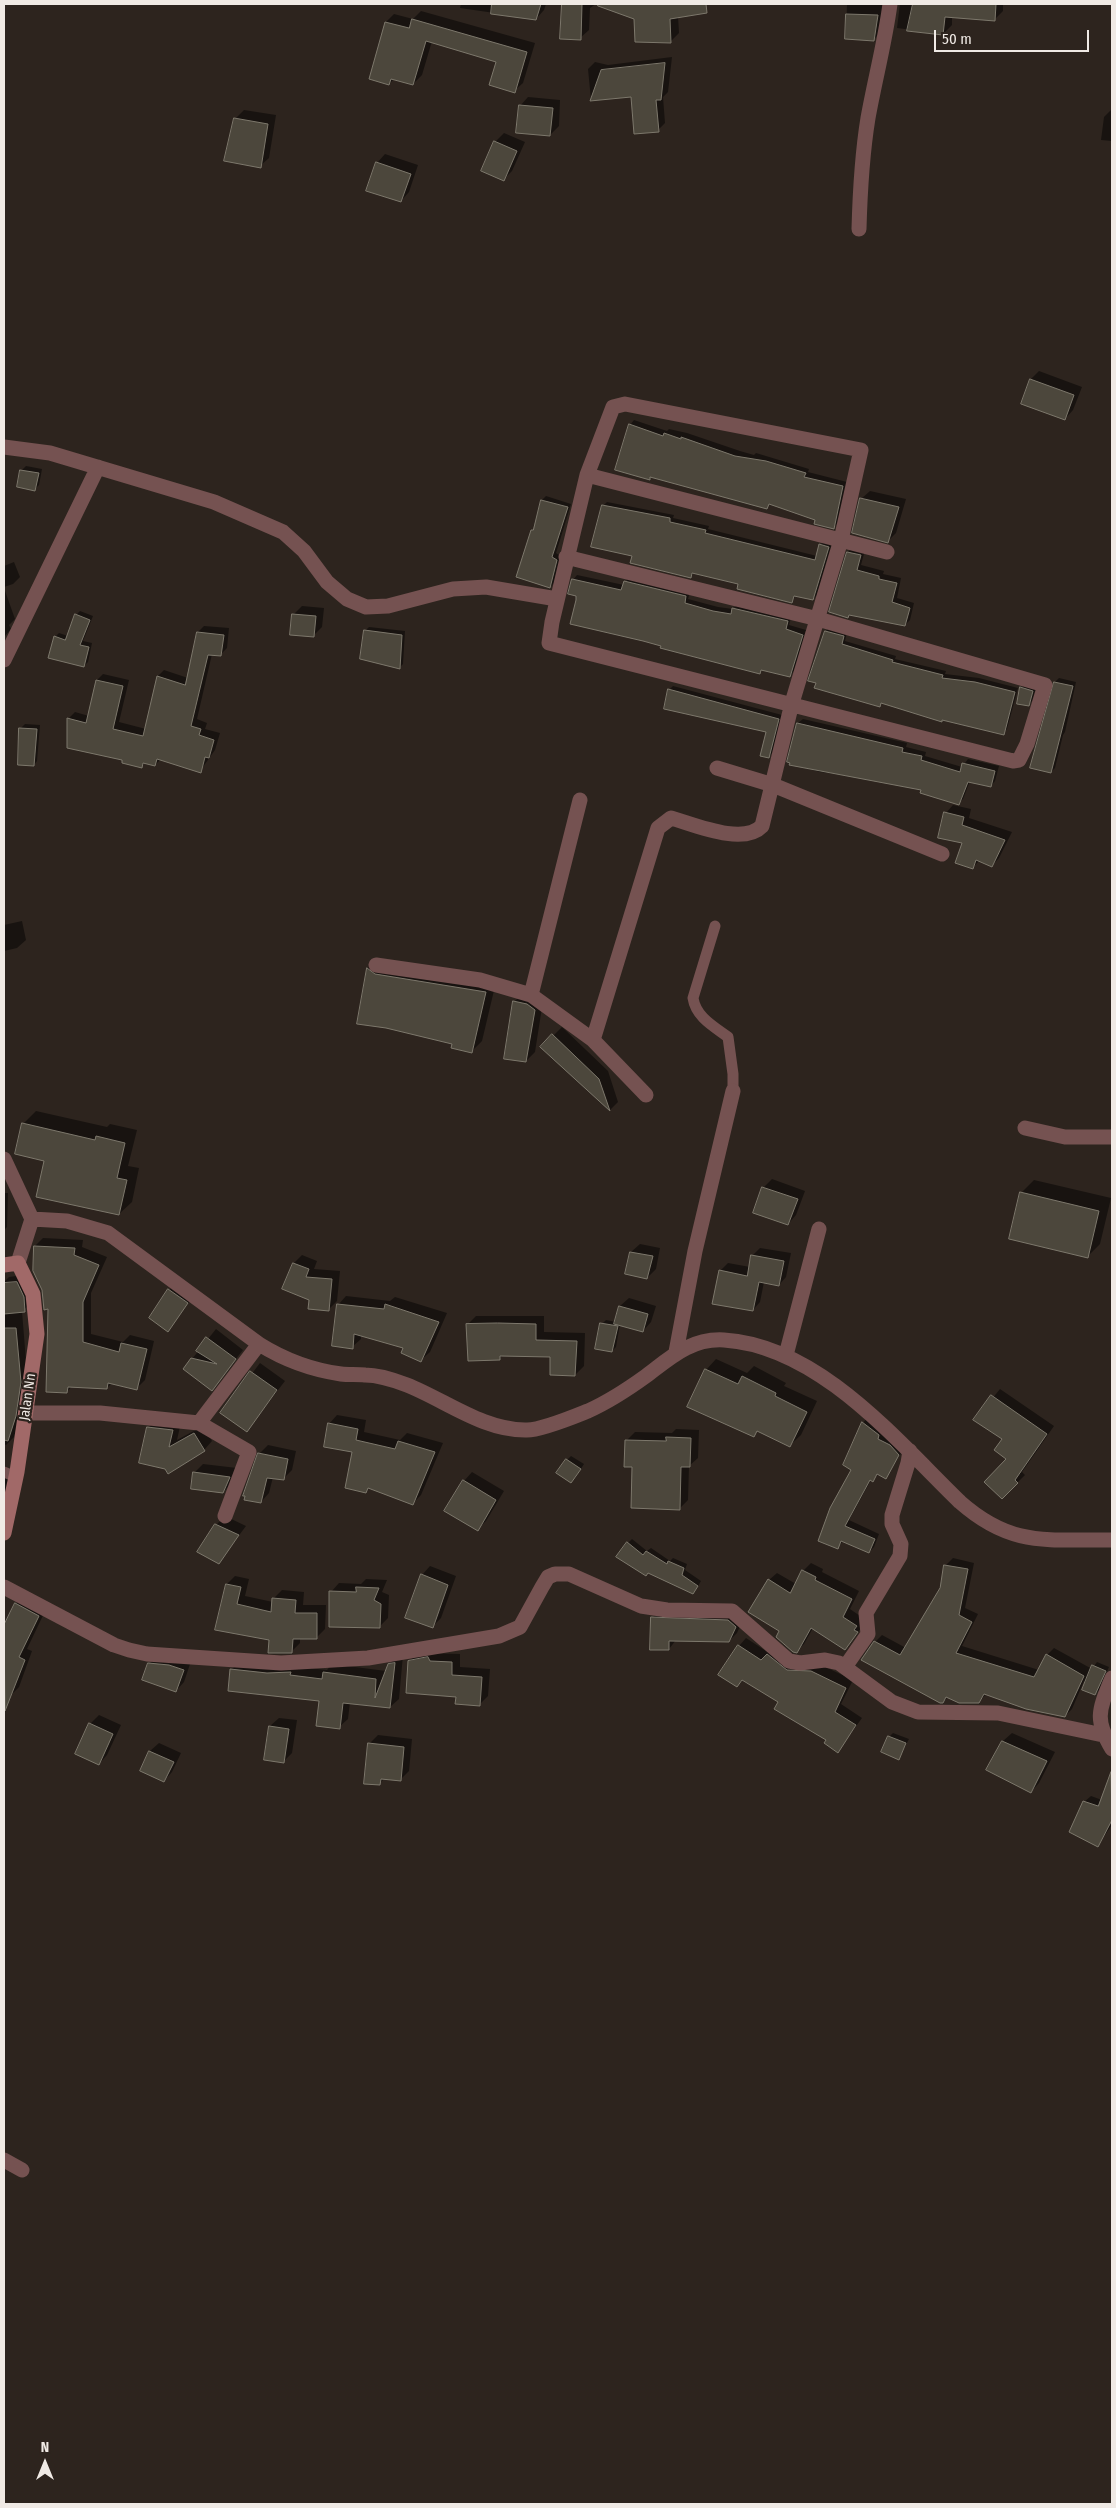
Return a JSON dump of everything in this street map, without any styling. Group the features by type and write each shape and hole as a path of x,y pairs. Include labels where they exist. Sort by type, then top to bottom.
{"street":[{"path":"859,229 861,177 868,118 885,39 890,4"},
{"path":"566,557 818,619 1045,685 1027,744 1019,760 1016,761 792,703 550,643 548,639 566,557 587,475 613,406 619,404 861,450 841,540 818,619 792,703 762,826 753,832 730,834 671,818 658,828 593,1040"},
{"path":"4,447 50,453 214,502 283,532 304,551 327,582 347,599 366,607 388,606 453,589 486,587 557,599"},
{"path":"4,660 98,468"},
{"path":"587,475 887,552"},
{"path":"717,768 773,785 942,854"},
{"path":"531,995 580,800"},
{"path":"376,965 480,980 531,995 593,1040 646,1095"},
{"path":"676,1352 695,1251 733,1091"},
{"path":"1025,1128 1065,1137 1112,1137"},
{"path":"4,1159 32,1220"},
{"path":"11,1264 32,1220"},
{"path":"32,1220 67,1221 108,1233 258,1344 282,1358 341,1374 385,1378 408,1386 473,1417 513,1429 528,1430 587,1411 609,1400 676,1352 702,1341 723,1340 746,1343 786,1355 854,1398 975,1515 1004,1532 1024,1538 1112,1540"},
{"path":"786,1355 819,1229"},
{"name":"Jalan Nn","path":"4,1533 10,1474 26,1413 37,1334 33,1294 11,1264"},
{"path":"199,1422 258,1344"},
{"path":"26,1413 100,1413 199,1422 249,1452 225,1516"},
{"path":"845,1667 868,1634 866,1613 900,1556 901,1544 892,1524 892,1515 910,1451"},
{"path":"4,1587 114,1645 138,1652 281,1663 328,1662 466,1643 511,1631 520,1627 548,1577 562,1573 592,1582 641,1606 667,1610 732,1610 789,1660 800,1663 831,1661 845,1667 905,1709 937,1713 998,1713 1104,1734"},
{"path":"1112,1678 1099,1724 1112,1750"},
{"path":"4,2160 22,2170"}],"lane":[{"path":"715,926 693,998 694,1006 706,1022 728,1037 733,1074 733,1091"}],"building":[{"path":"492,4 541,4 536,20 491,14"},
{"path":"562,4 582,4 581,40 560,39"},
{"path":"598,4 706,4 707,13 670,19 671,43 635,42 634,19 598,6"},
{"path":"913,4 996,4 995,21 945,17 943,35 907,31"},
{"path":"846,14 878,15 874,41 845,39"},
{"path":"412,19 527,52 515,93 489,85 496,62 426,41 413,85 391,79 389,85 369,79 385,22 409,28"},
{"path":"665,63 661,100 656,100 659,132 634,134 631,97 590,101 601,70"},
{"path":"519,105 553,108 550,136 516,133"},
{"path":"234,118 268,124 261,168 224,161"},
{"path":"494,141 517,151 504,181 481,171"},
{"path":"376,162 411,174 401,202 366,191"},
{"path":"1030,379 1074,395 1065,420 1021,404"},
{"path":"629,424 663,436 664,433 681,439 681,437 735,456 766,461 806,473 804,477 843,486 834,529 814,524 815,520 769,504 767,509 650,477 650,480 615,470"},
{"path":"20,470 39,473 35,491 17,487"},
{"path":"860,498 899,507 888,543 852,533"},
{"path":"541,500 568,507 552,557 557,560 550,588 516,577 531,530 533,530"},
{"path":"602,505 670,518 670,522 706,530 705,533 815,560 819,544 829,547 813,600 794,596 792,603 737,589 738,584 692,573 691,578 630,563 632,556 591,547"},
{"path":"847,552 861,555 857,570 879,576 879,579 897,583 892,602 910,608 905,626 849,615 848,618 829,612"},
{"path":"572,579 621,590 624,581 686,596 685,603 713,611 731,614 732,608 788,621 786,629 803,635 790,677 761,670 760,674 660,648 661,646 643,641 570,624 576,600 576,596 568,594"},
{"path":"75,614 90,620 80,645 89,647 84,667 48,658 54,636 65,640"},
{"path":"292,614 316,616 314,637 290,635"},
{"path":"364,630 402,635 400,669 360,659"},
{"path":"825,631 844,636 842,644 893,660 892,662 943,675 942,678 975,682 1015,692 1004,735 942,720 942,722 881,703 880,707 814,688 816,683 808,681"},
{"path":"197,632 224,635 221,656 208,655 191,726 201,729 199,735 214,740 209,758 205,757 201,773 157,759 155,766 143,763 142,768 122,763 122,760 67,748 67,718 86,723 96,680 123,686 113,729 143,736 157,676 185,685"},
{"path":"1054,682 1073,686 1051,773 1030,768"},
{"path":"1020,687 1033,691 1029,706 1017,704"},
{"path":"668,689 779,719 769,758 760,756 766,732 664,709"},
{"path":"797,723 903,748 902,752 922,756 921,760 960,772 962,763 995,771 991,787 968,782 959,805 920,793 921,790 789,765 790,763 787,762"},
{"path":"19,728 37,729 34,766 18,765"},
{"path":"944,812 964,817 962,825 1005,840 992,867 976,860 973,869 955,863 962,843 938,838"},
{"path":"367,968 375,974 486,992 472,1053 451,1048 452,1044 386,1028 357,1024"},
{"path":"513,1001 527,1004 535,1010 526,1062 504,1059"},
{"path":"552,1034 599,1079 610,1111 540,1047"},
{"path":"22,1123 95,1140 96,1136 125,1143 117,1178 127,1180 119,1215 36,1197 44,1161 15,1154"},
{"path":"762,1187 798,1199 788,1225 753,1213"},
{"path":"1020,1192 1099,1211 1088,1258 1009,1239"},
{"path":"34,1246 75,1248 74,1255 99,1265 83,1302 83,1342 119,1352 121,1343 147,1349 137,1390 108,1383 107,1389 68,1387 67,1393 46,1392 48,1309 44,1310 42,1290 33,1271"},
{"path":"630,1252 653,1256 647,1279 625,1274"},
{"path":"751,1255 784,1261 779,1286 759,1282 753,1311 712,1304 719,1270 747,1276"},
{"path":"293,1263 309,1269 306,1277 332,1279 329,1311 308,1309 309,1300 282,1289"},
{"path":"17,1282 24,1297 25,1312 4,1314 4,1283"},
{"path":"168,1289 188,1303 168,1332 149,1318"},
{"path":"337,1304 384,1309 385,1304 439,1322 421,1362 401,1353 403,1348 354,1334 353,1349 332,1346"},
{"path":"619,1306 648,1314 643,1332 614,1324"},
{"path":"600,1323 618,1326 612,1352 595,1349"},
{"path":"466,1324 536,1324 536,1340 577,1341 575,1376 550,1375 550,1357 500,1356 500,1360 468,1361"},
{"path":"4,1328 16,1328 21,1382 16,1416 8,1441 4,1440"},
{"path":"206,1337 236,1359 212,1391 183,1369 191,1358 217,1364 196,1351"},
{"path":"705,1369 738,1384 742,1376 776,1393 775,1396 807,1412 790,1447 757,1431 754,1437 687,1407"},
{"path":"250,1371 277,1390 247,1432 220,1413"},
{"path":"991,1395 1047,1434 1015,1480 1018,1483 1002,1499 984,1482 1006,1459 994,1450 1002,1439 973,1420"},
{"path":"862,1422 879,1435 878,1439 890,1445 899,1455 886,1479 877,1474 873,1482 870,1480 845,1526 875,1539 869,1553 841,1541 838,1549 818,1541 830,1508 851,1470 843,1465"},
{"path":"328,1423 358,1429 356,1440 395,1449 398,1441 435,1452 413,1505 368,1488 366,1493 345,1488 352,1452 324,1447"},
{"path":"147,1427 173,1430 169,1447 194,1433 205,1451 168,1474 165,1469 139,1463"},
{"path":"666,1437 691,1438 690,1467 681,1467 680,1510 631,1508 632,1467 624,1467 625,1440 666,1441"},
{"path":"258,1453 288,1459 284,1480 267,1478 261,1503 244,1500 245,1496 243,1496"},
{"path":"566,1459 581,1469 571,1483 556,1473"},
{"path":"193,1472 230,1477 223,1493 191,1489"},
{"path":"463,1480 496,1500 478,1531 444,1511"},
{"path":"215,1524 239,1535 219,1564 197,1552"},
{"path":"627,1542 643,1555 646,1551 667,1564 668,1561 684,1568 682,1575 698,1586 693,1594 648,1573 646,1576 616,1557"},
{"path":"944,1565 968,1569 959,1615 972,1622 956,1653 1034,1677 1046,1654 1084,1676 1065,1717 1026,1709 984,1694 979,1703 959,1703 946,1697 943,1703 940,1703 861,1660 874,1641 900,1655 940,1588"},
{"path":"802,1570 816,1577 815,1580 852,1599 843,1617 857,1626 854,1630 858,1632 845,1650 811,1628 797,1653 793,1652 776,1637 779,1631 748,1612 768,1579 790,1593"},
{"path":"421,1574 448,1585 433,1628 405,1618"},
{"path":"226,1584 241,1587 237,1604 271,1612 272,1598 296,1600 295,1613 317,1613 317,1639 293,1639 292,1653 268,1653 269,1640 215,1630"},
{"path":"356,1587 379,1588 374,1600 381,1604 380,1628 329,1627 329,1591 356,1592"},
{"path":"15,1603 39,1616 19,1657 25,1660 5,1711 4,1625"},
{"path":"651,1617 728,1620 736,1627 729,1642 669,1641 669,1650 650,1650"},
{"path":"738,1645 761,1660 767,1654 787,1670 811,1671 846,1688 835,1712 856,1725 838,1753 824,1743 826,1740 774,1709 778,1702 742,1680 737,1687 718,1675"},
{"path":"428,1657 430,1661 452,1662 452,1675 482,1677 480,1706 455,1704 456,1697 406,1693 408,1661"},
{"path":"148,1663 169,1665 184,1670 176,1692 142,1680"},
{"path":"395,1663 390,1708 343,1703 340,1729 316,1726 319,1701 228,1691 230,1669 267,1673 291,1672 290,1675 322,1679 323,1672 376,1679 375,1698 388,1664"},
{"path":"1092,1665 1106,1671 1095,1695 1082,1690"},
{"path":"89,1723 113,1734 99,1765 75,1754"},
{"path":"269,1726 289,1729 284,1763 264,1760"},
{"path":"888,1736 906,1743 899,1760 881,1752"},
{"path":"1002,1741 1047,1761 1031,1793 986,1770"},
{"path":"368,1743 404,1747 401,1781 381,1779 380,1785 364,1784"},
{"path":"149,1751 174,1762 164,1782 140,1771"},
{"path":"1111,1772 1112,1820 1098,1847 1069,1832 1083,1801 1098,1806"}]}
